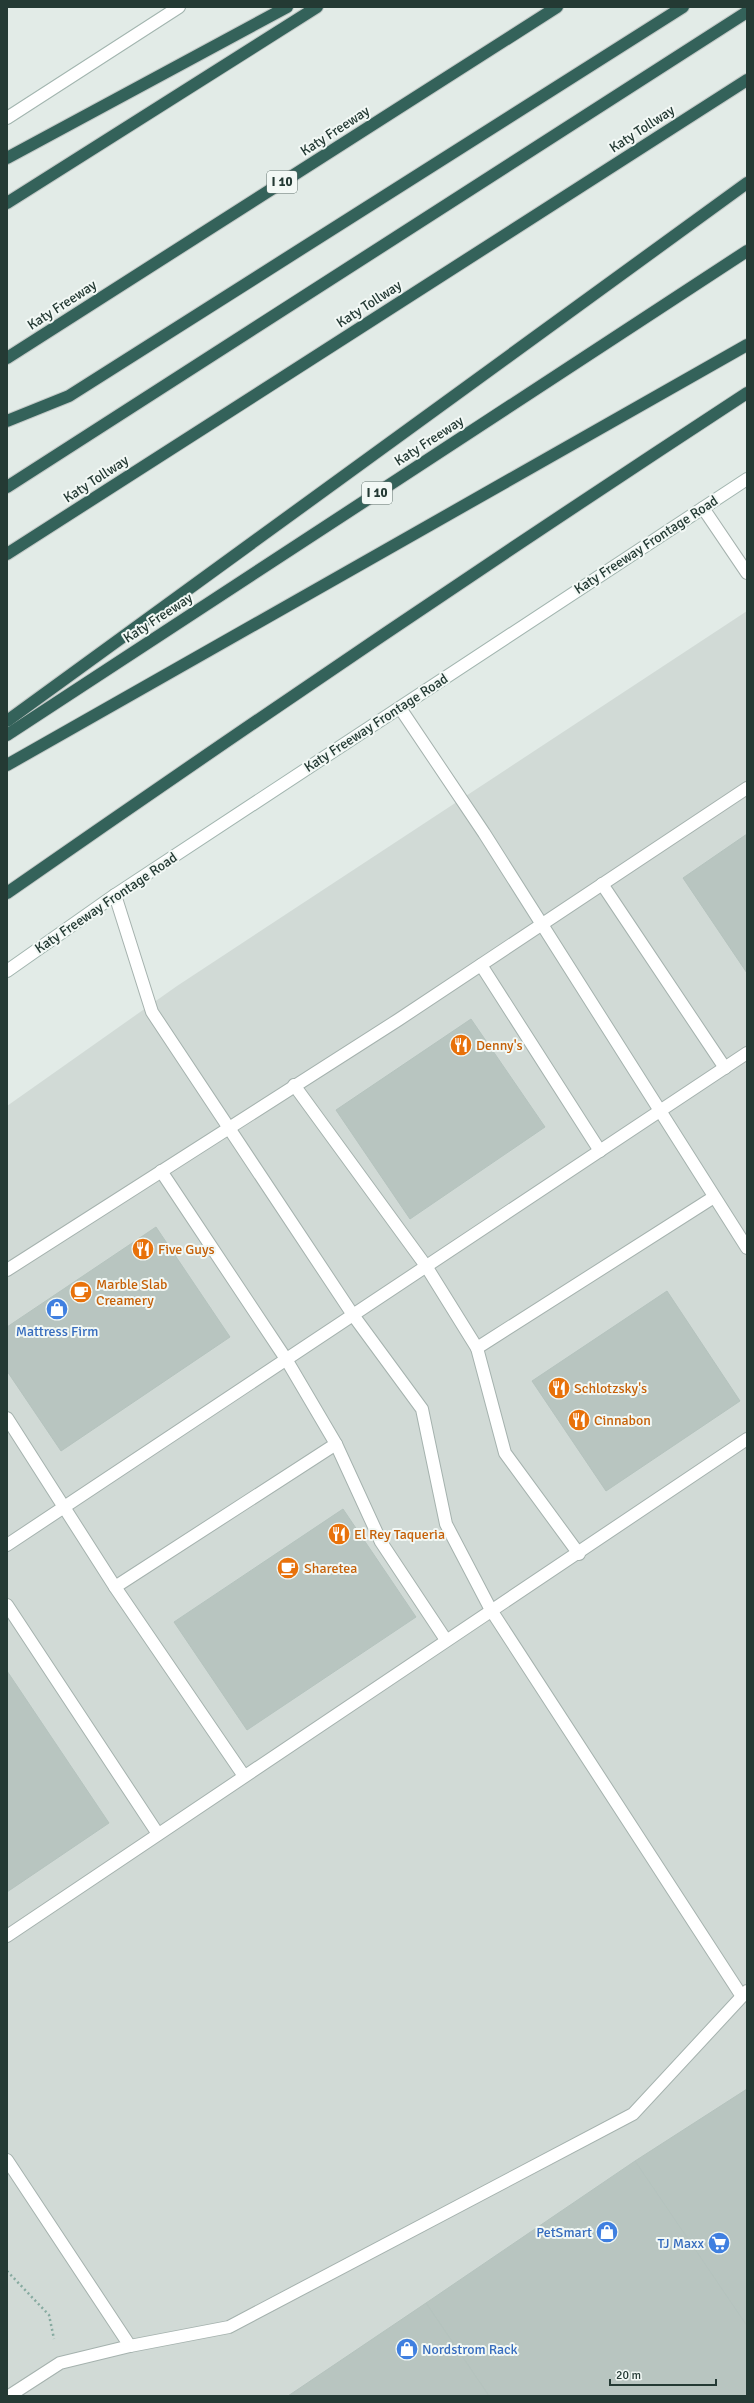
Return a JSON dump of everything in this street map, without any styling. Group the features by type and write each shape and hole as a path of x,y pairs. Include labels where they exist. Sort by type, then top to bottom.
{"highway":[{"path":"7,158 287,7"},
{"path":"7,204 317,7"},
{"name":"Katy Freeway","path":"7,358 557,7"},
{"path":"7,421 69,396 683,7"},
{"path":"7,487 747,12"},
{"name":"Katy Tollway","path":"7,554 747,80"},
{"path":"7,721 747,183"},
{"name":"Katy Freeway","path":"7,735 747,251"},
{"path":"7,765 747,345"},
{"path":"7,893 203,757 597,491 747,393"}],"main road":[{"path":"7,118 179,7"},
{"name":"Katy Freeway Frontage Road","path":"7,971 115,895 747,479"},
{"path":"703,508 747,573"},
{"path":"400,708 484,833 747,1248"},
{"path":"7,1270 481,964 747,788"},
{"path":"602,884 725,1068"},
{"path":"9,2396 60,2363 130,2346 229,2327 633,2114 744,1993 491,1610 446,1524 422,1409 352,1315 152,1012 115,895"},
{"path":"481,964 600,1150"},
{"path":"7,1545 65,1508 286,1359 747,1053"},
{"path":"294,1085 426,1266 477,1348 505,1452 579,1554"},
{"path":"161,1171 286,1359 336,1444 381,1542 446,1640"},
{"path":"477,1348 714,1197"},
{"path":"7,1418 115,1587 244,1776"},
{"path":"7,1936 446,1640 579,1554 747,1438"},
{"path":"115,1587 336,1444"},
{"path":"7,1605 158,1834"},
{"path":"7,2160 130,2346"}],"path":[{"path":"7,2271 49,2315 60,2363"}],"shaded area":[{"path":"747,611 747,2396 7,2396 7,1106 177,986"}],"building":[{"path":"747,834 747,973 683,878"},
{"path":"471,1019 545,1127 410,1219 336,1110"},
{"path":"156,1227 230,1337 61,1451 7,1371 7,1327"},
{"path":"667,1291 740,1401 606,1491 532,1381"},
{"path":"343,1509 416,1617 247,1730 174,1622"},
{"path":"7,1671 109,1823 7,1892"},
{"name":"TJ Maxx","path":"747,2089 747,2326 635,2161"},
{"name":"PetSmart","path":"635,2161 747,2326 747,2396 489,2396 426,2303"},
{"name":"Nordstrom Rack","path":"426,2303 489,2396 288,2396"}],"place":[{"name":"Denny's","path":"461,1045"},
{"name":"Five Guys","path":"143,1249"},
{"name":"Marble Slab Creamery","path":"81,1292"},
{"name":"Mattress Firm","path":"57,1309"},
{"name":"Schlotzsky's","path":"559,1388"},
{"name":"Cinnabon","path":"579,1420"},
{"name":"El Rey Taqueria","path":"339,1534"},
{"name":"Sharetea","path":"288,1568"},
{"name":"PetSmart","path":"607,2232"},
{"name":"TJ Maxx","path":"719,2243"},
{"name":"Nordstrom Rack","path":"407,2349"}]}
